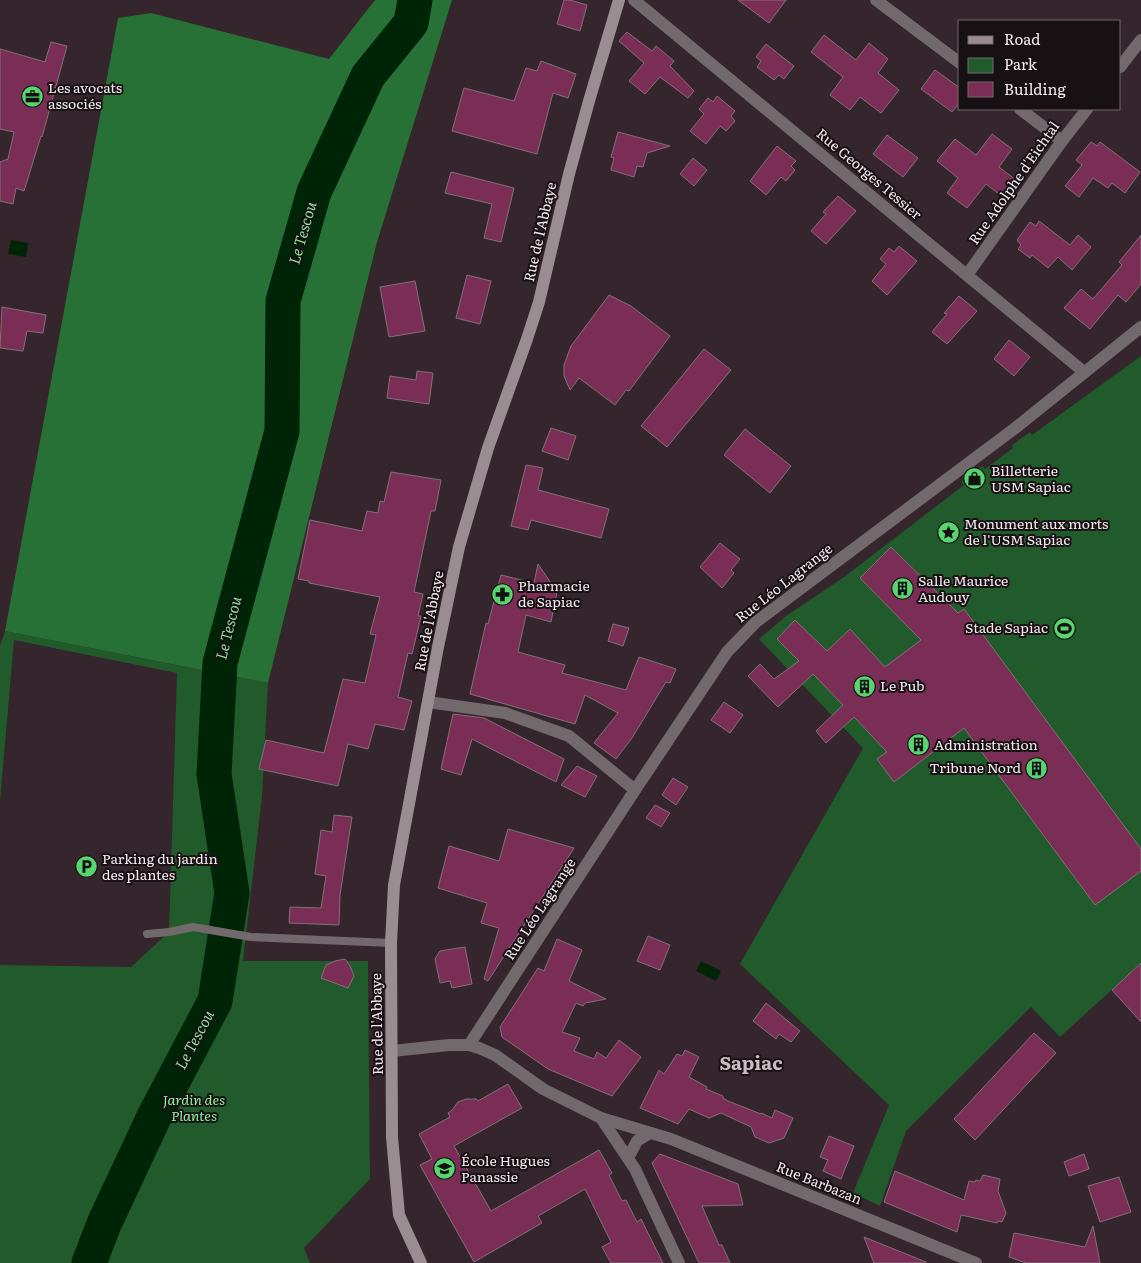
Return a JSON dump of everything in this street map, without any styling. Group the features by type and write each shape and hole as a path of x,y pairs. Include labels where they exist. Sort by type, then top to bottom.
{"main road":[{"name":"Rue de l'Abbaye","path":"421,1263 399,1215 392,1137 391,943 394,884 462,534 488,448 539,302 588,101 619,0"}],"street":[{"name":"Rue Georges Tessier","path":"634,0 1084,372"},
{"path":"876,0 958,62"},
{"path":"1121,66 1141,40"},
{"path":"1021,110 1062,141"},
{"name":"Rue Adolphe d'Eichtal","path":"967,275 1086,110"},
{"name":"Rue Léo Lagrange","path":"469,1046 727,652 756,622 1014,429 1141,327"},
{"path":"428,702 505,713 568,736 635,790"},
{"name":"Rue Barbazan","path":"392,1051 423,1047 469,1046 495,1054 543,1088 601,1118 671,1139 976,1263"},
{"path":"601,1118 628,1158 679,1263"},
{"path":"628,1158 637,1141 650,1132"}],"lane":[{"path":"147,934 193,927 251,937 391,943"}],"green space":[{"path":"375,0 452,0 377,242 268,683 5,631 118,18 151,13 329,59"},
{"path":"1141,356 1141,963 1060,1037 1031,1007 906,1131 880,1206 853,1193 889,1105 740,964 863,748 759,639 786,616 844,577 964,485 961,482 982,466 985,469 1013,448 1012,445 1030,432 1032,435"},
{"name":"Jardin des Plantes","path":"5,631 268,683 262,796 243,961 368,961 370,1179 304,1248 310,1263 0,1263 0,965 131,967 169,932 177,673 14,640 0,801 0,646"}],"shaded area":[{"path":"11,240 28,243 26,257 8,254"},
{"path":"701,961 721,971 716,981 696,971"}],"building":[{"path":"564,0 587,5 580,31 557,24"},
{"path":"738,0 786,0 769,23"},
{"path":"627,32 652,51 656,46 674,61 670,66 694,91 688,98 660,77 645,94 629,81 644,63 619,41"},
{"path":"824,35 856,60 869,43 888,59 878,73 899,90 881,113 860,97 850,110 830,95 843,77 811,52"},
{"name":"Les avocats associés","path":"51,42 67,46 42,137 24,191 16,188 13,204 0,201 0,162 8,159 14,132 0,129 0,49 45,62"},
{"path":"766,44 794,66 784,79 779,75 774,80 757,67 761,61 756,57"},
{"path":"541,61 576,74 568,98 553,93 537,154 452,131 464,88 514,101 526,68 537,71"},
{"path":"935,70 958,87 958,104 952,112 921,89"},
{"path":"717,96 735,111 731,116 735,121 726,131 720,126 706,144 690,131 704,114 699,109 708,98 713,102"},
{"path":"618,132 670,146 647,153 643,167 637,166 634,177 611,170 614,158 611,157"},
{"path":"992,134 1012,149 999,167 1016,180 1003,197 986,184 967,208 947,193 958,178 937,161 955,139 976,155"},
{"path":"887,135 918,158 903,177 873,154"},
{"path":"1091,142 1097,146 1100,142 1140,172 1125,193 1112,183 1108,188 1093,178 1079,197 1065,186 1082,165 1076,160"},
{"path":"777,146 796,161 791,166 795,170 786,181 781,177 766,195 750,181"},
{"path":"693,158 707,170 694,186 680,174"},
{"path":"451,172 514,188 501,242 484,238 492,204 445,193"},
{"path":"838,196 856,211 826,244 811,231 826,214 823,212"},
{"path":"1039,221 1070,245 1078,235 1091,247 1072,270 1058,257 1048,268 1032,255 1030,258 1018,249 1021,245 1017,240 1030,222 1036,226"},
{"path":"1141,235 1141,284 1126,302 1118,295 1090,329 1064,308 1081,289 1093,299 1122,265 1119,262"},
{"path":"899,246 917,261 887,295 872,281 886,264 880,259 889,248 894,252"},
{"path":"467,275 491,281 480,324 456,318"},
{"path":"415,281 425,331 389,337 380,287"},
{"path":"609,295 631,306 670,336 629,391 626,390 615,405 579,378 570,390 564,376 564,365 571,346"},
{"path":"959,296 977,311 947,344 932,332 947,314 944,313"},
{"path":"2,307 46,315 43,333 27,331 23,351 0,348"},
{"path":"1009,340 1030,357 1014,376 994,359"},
{"path":"704,349 731,370 667,447 641,426"},
{"path":"417,371 433,373 429,404 387,398 390,376 416,380"},
{"path":"551,428 576,436 568,460 542,451"},
{"path":"745,429 791,466 770,493 724,455"},
{"path":"526,465 543,468 538,490 609,509 601,538 531,520 528,530 511,526"},
{"path":"391,472 441,480 435,511 431,511 414,592 423,594 418,616 421,616 412,654 408,653 398,697 412,701 404,730 375,724 368,749 348,744 338,786 259,769 266,740 324,753 343,679 365,683 376,635 370,634 380,597 309,583 309,581 298,579 310,520 362,531 367,511 378,513 380,501 384,502"},
{"path":"720,543 740,559 731,570 734,573 722,588 700,567"},
{"path":"891,547 958,613 964,609 1141,849 1141,871 1095,905 964,728 894,782 877,759 887,752 854,717 826,743 816,731 843,705 813,674 778,707 748,676 760,664 774,679 799,661 777,639 795,620 827,651 850,629 885,667 921,640 860,578"},
{"path":"538,564 557,592 551,622 526,615 518,652 565,665 562,673 626,690 639,657 676,669 670,683 666,682 632,738 616,759 594,743 618,713 585,695 575,724 470,694 486,623 488,624 501,575 534,583"},
{"path":"613,624 629,628 623,646 608,641"},
{"path":"724,702 743,715 730,733 711,720"},
{"path":"453,714 484,718 564,759 556,782 472,739 461,775 441,769"},
{"path":"577,766 597,776 585,797 561,785"},
{"path":"673,778 688,787 676,805 662,795"},
{"path":"655,805 670,813 661,827 646,818"},
{"path":"334,815 352,817 340,895 339,925 289,923 290,907 321,908 326,876 315,874 321,830 332,832"},
{"path":"508,829 574,848 488,981 484,979 499,928 481,923 487,903 438,888 449,846 499,861"},
{"path":"648,936 670,945 660,970 637,961"},
{"path":"557,939 582,950 569,981 606,999 585,1003 583,1006 576,1003 562,1032 580,1038 574,1051 594,1059 597,1052 606,1058 619,1040 641,1057 612,1096 548,1069 502,1037 500,1027 538,968 544,971"},
{"path":"465,947 472,984 452,988 450,981 440,983 435,959 440,951"},
{"path":"345,959 354,976 348,988 321,978 326,965"},
{"path":"1141,963 1141,1022 1112,990"},
{"path":"766,1003 800,1031 791,1042 779,1034 776,1039 753,1021"},
{"path":"1034,1033 1056,1053 975,1140 954,1119"},
{"path":"685,1050 699,1057 689,1077 707,1087 706,1089 723,1096 728,1101 772,1118 775,1110 793,1118 784,1138 769,1143 755,1137 751,1127 721,1113 709,1118 689,1109 678,1124 640,1108 659,1070 664,1074 677,1054 682,1056"},
{"name":"École Hugues Panassie","path":"508,1084 522,1108 454,1146 491,1211 599,1150 612,1173 609,1175 622,1201 626,1200 637,1222 641,1219 663,1263 611,1263 602,1247 611,1242 585,1189 538,1216 542,1223 474,1262 420,1165 432,1159 419,1134 450,1117 448,1113 458,1102 466,1099 476,1099 478,1101"},
{"path":"829,1136 854,1146 841,1179 823,1171 828,1160 820,1157"},
{"path":"660,1154 738,1184 743,1205 702,1206 719,1245 722,1245 730,1263 699,1263 652,1163"},
{"path":"1084,1154 1089,1169 1069,1176 1064,1162"},
{"path":"895,1171 964,1200 969,1181 980,1181 983,1175 1000,1179 998,1191 1006,1213 1002,1222 998,1221 997,1223 961,1215 957,1232 884,1202"},
{"path":"1119,1177 1131,1212 1100,1222 1088,1186"},
{"path":"1093,1226 1100,1263 1026,1263 1009,1257 1014,1233 1085,1247"},
{"path":"864,1237 926,1262 926,1263 874,1263"}],"waterway":[{"name":"Le Tescou","path":"89,1263 104,1224 154,1117 215,1001 232,893 214,774 220,663 282,431 283,301 314,192 368,76 411,23 415,0"}],"place":[{"name":"Les avocats associés","path":"32,96"},
{"name":"Billetterie USM Sapiac","path":"975,479"},
{"name":"Monument aux morts de l'USM Sapiac","path":"948,532"},
{"name":"Salle Maurice Audouy","path":"902,589"},
{"name":"Pharmacie de Sapiac","path":"502,594"},
{"name":"Stade Sapiac","path":"1064,628"},
{"name":"Le Pub","path":"864,686"},
{"name":"Administration","path":"918,745"},
{"name":"Tribune Nord","path":"1037,768"},
{"name":"Parking du jardin des plantes","path":"86,867"},
{"name":"École Hugues Panassie","path":"445,1169"}],"district":[{"name":"Sapiac","path":"751,1063"}]}
